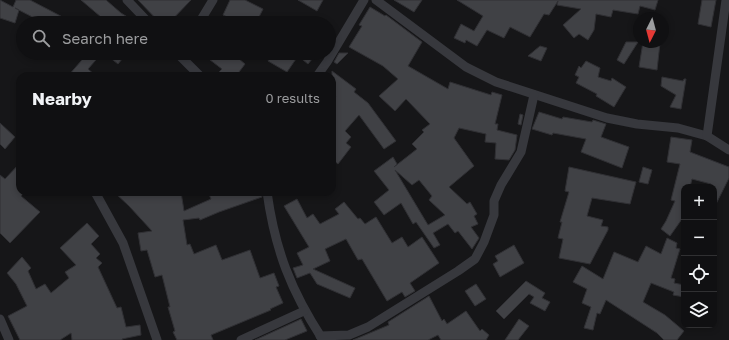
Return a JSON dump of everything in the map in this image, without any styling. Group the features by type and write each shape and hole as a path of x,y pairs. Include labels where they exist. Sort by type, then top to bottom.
{"street":[{"path":"127,0 142,16"},
{"path":"203,16 213,0"},
{"path":"336,47 364,0"},
{"path":"376,0 466,67 496,82 607,118 637,124 678,128 707,136 729,150"},
{"path":"707,136 726,0"},
{"path":"185,60 196,72"},
{"path":"320,72 328,60"},
{"path":"268,196 271,223 280,256 304,311 321,338 349,335 368,327 475,259 484,242 494,215 494,201 501,185 521,152 534,95"},
{"path":"97,196 122,243 157,340"},
{"path":"241,340 304,311"},
{"path":"0,319 9,340"}],"building":[{"path":"0,0 13,7 16,0 30,0 61,16 31,16 19,10 15,23 0,18"},
{"path":"81,0 106,0 126,16 100,16"},
{"path":"138,0 191,0 176,16 153,16"},
{"path":"230,0 245,0 263,9 260,16 223,15"},
{"path":"298,0 323,0 317,11"},
{"path":"394,0 422,0 414,12"},
{"path":"457,0 658,0 655,10 640,6 638,12 633,13 613,10 611,17 596,14 594,30 588,40 579,34 574,38 563,25 581,9 557,5 558,1 549,15 544,14 530,37 510,27 504,38 487,30 477,46 466,40 465,43 454,38 461,24 474,31 483,16"},
{"path":"702,0 716,0 711,27 698,24"},
{"path":"370,7 385,16 386,15 422,42 408,66 448,89 450,82 491,95 492,92 502,95 495,124 498,124 497,130 517,135 515,150 509,160 495,159 496,143 485,142 486,134 459,128 454,138 474,166 449,187 467,204 470,202 477,214 474,216 478,224 471,227 479,238 472,249 458,231 455,233 448,224 433,233 440,245 434,248 416,222 413,224 401,203 384,215 374,202 389,190 374,171 393,157 397,164 394,167 417,149 412,144 424,132 422,130 430,124 406,99 395,111 379,96 398,79 383,66 349,47 362,26 359,25","holes":["395,170 412,185 419,180 432,196 429,200 445,215 428,225"]},
{"path":"626,42 633,42 634,48 624,64 617,60"},
{"path":"540,46 547,48 541,61 528,56"},
{"path":"642,48 659,48 657,70 639,67"},
{"path":"339,53 348,53 337,64 334,62"},
{"path":"82,60 96,60 88,69 91,72 71,72"},
{"path":"113,60 121,60 118,64"},
{"path":"210,60 240,60 245,64 239,72 219,72 222,69"},
{"path":"269,60 295,60 287,72"},
{"path":"303,60 311,60 308,64"},
{"path":"586,61 600,68 598,77 611,81 612,78 626,87 614,107 596,96 597,94 576,83 579,77 575,75 579,66 581,68"},
{"path":"336,74 356,89 354,92 368,103 396,141 384,149 359,115 345,131 351,137 346,143 351,147 338,164 336,162"},
{"path":"662,77 683,81 686,79 681,109 670,107 676,95 661,86"},
{"path":"539,112 562,119 563,117 592,122 593,120 606,124 601,137 629,147 622,168 581,152 586,139 553,133 552,135 532,129"},
{"path":"520,114 523,115 521,125 518,124"},
{"path":"0,123 15,137 5,149 0,144"},
{"path":"671,137 692,140 690,152 729,167 729,178 717,202 717,184 692,179 691,184 681,184 681,220 670,236 661,229 675,201 671,200 680,164 667,162"},
{"path":"16,167 16,196 21,196 40,212 10,243 0,233 0,175 5,179"},
{"path":"569,167 636,182 630,204 592,198 587,216 603,220 601,226 608,227 608,230 590,264 559,258 563,239 558,238 562,222 560,222 569,192 565,191"},
{"path":"643,167 652,170 648,184 639,182"},
{"path":"118,196 182,196 184,211 211,199 210,196 262,196 200,220 199,218 183,220 187,245 190,244 194,254 216,245 222,260 250,250 260,278 274,273 279,286 276,287 283,303 270,309 271,310 211,335 213,340 177,340 173,332 175,331 168,307 170,307 162,275 155,277 147,250 141,251 138,233 152,231"},
{"path":"297,199 307,218 313,214 320,224 339,214 335,209 344,202 358,219 360,218 365,224 376,217 392,243 402,237 408,247 422,237 439,263 410,283 415,291 405,297 402,292 387,301 362,259 358,260 346,239 325,249 330,261 313,269 355,288 350,298 317,284 310,273 297,278 293,268 303,265 297,253 309,247 284,206"},
{"path":"87,223 99,236 91,244 100,254 96,258 102,263 98,267 117,308 121,307 126,327 140,325 141,335 122,340 72,340 71,333 60,340 20,340 8,316 27,306 16,284 7,273 22,257 31,268 28,271 36,289 45,284 51,293 69,278 65,272 76,265 60,248"},
{"path":"667,238 677,243 676,248 680,249 671,278 675,279 674,283 681,284 681,296 673,295 674,292 651,283 643,302 665,315 684,331 677,340 664,340 657,333 606,300 600,314 597,313 593,330 584,328 591,307 582,303 587,289 573,282 582,266 603,279 614,252 638,262 646,246 661,254"},
{"path":"514,245 524,263 500,277 493,264 498,261 495,256"},
{"path":"526,281 545,293 542,298 550,302 545,311 530,303 534,297 529,294 504,319 496,311"},
{"path":"476,284 486,299 475,306 465,291"},
{"path":"429,296 442,321 444,319 447,324 466,311 480,331 482,329 489,335 486,340 441,340 438,335 428,340 353,340 389,325 388,322"},
{"path":"301,319 307,331 285,340 255,340"},
{"path":"519,319 529,326 518,340 505,340"}]}
